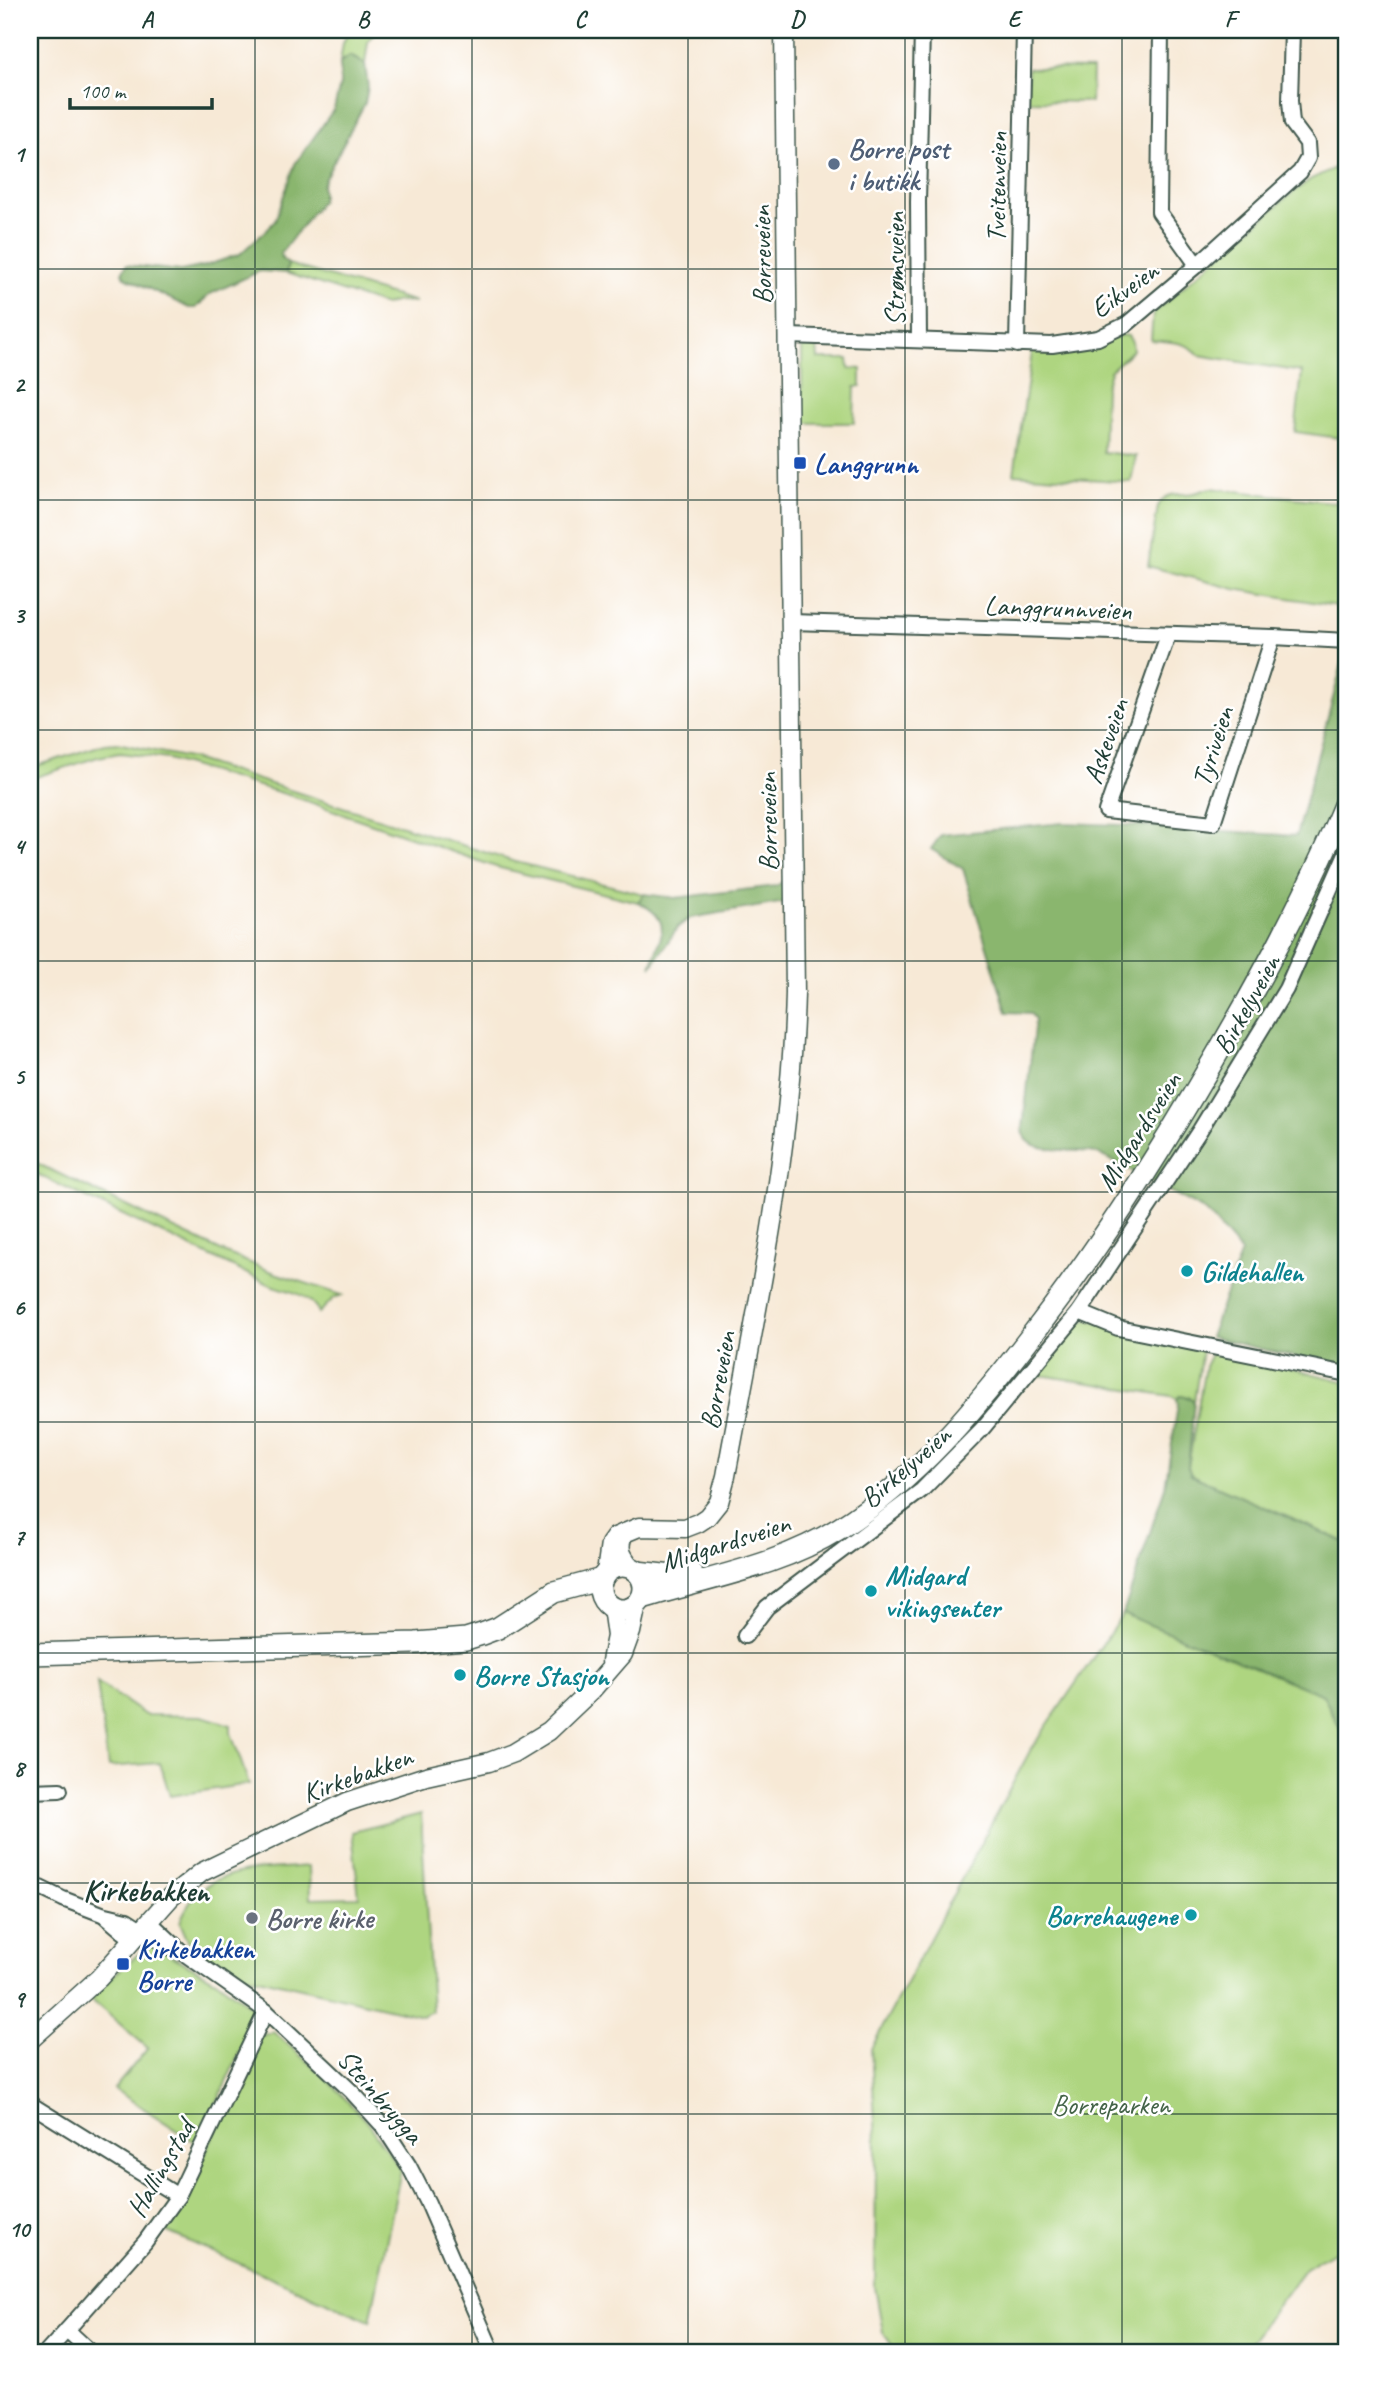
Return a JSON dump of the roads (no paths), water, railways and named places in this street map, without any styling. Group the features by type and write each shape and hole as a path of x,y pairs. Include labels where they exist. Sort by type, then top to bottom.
{"highway":[{"name":"Midgardsveien","path":"634,1570 685,1575 719,1569 763,1556 834,1521 923,1459 946,1437 997,1380 1060,1299 1133,1195 1219,1052 1286,932 1347,798"},
{"name":"Midgardsveien","path":"639,1601 749,1570 801,1550 874,1506 914,1473 923,1459"},
{"path":"30,1654 449,1641 466,1639 498,1628 554,1592 604,1576 616,1567 634,1570 644,1585 639,1601 625,1609 577,1599 537,1604"},
{"path":"604,1576 600,1591 609,1605"}],"main road":[{"name":"Borreveien","path":"624,1533 639,1527 691,1527 707,1517 719,1502 779,1185 792,1079 796,993 784,30"},
{"path":"624,1533 621,1554 634,1570"},
{"path":"604,1576 610,1544 615,1536 624,1533"},
{"name":"Kirkebakken","path":"30,2040 99,1978 173,1895 202,1871 307,1820 384,1788 489,1762 532,1742 567,1715 623,1654 639,1601"},
{"name":"Kirkebakken","path":"606,1674 616,1636 609,1605"}],"street":[{"name":"Strømsveien","path":"919,340 918,202 922,30"},
{"name":"Tveitenveien","path":"1017,345 1024,30"},
{"path":"1161,30 1160,212 1197,265"},
{"name":"Eikveien","path":"788,336 1052,345 1098,338 1127,324 1279,192 1300,172 1308,158 1307,143 1292,123 1292,30"},
{"name":"Langgrunnveien","path":"791,622 1347,641"},
{"name":"Askeveien","path":"1162,817 1106,811 1168,635"},
{"name":"Tyriveien","path":"1162,817 1213,823 1273,637"},
{"name":"Birkelyveien","path":"745,1636 767,1607 922,1490 982,1429 1079,1312 1200,1130 1286,989 1347,851"},
{"path":"1079,1312 1118,1328 1347,1374"},
{"path":"30,1791 60,1790"},
{"name":"Steinbrygga","path":"30,1883 102,1914 127,1920 189,1956 266,2011 352,2092 383,2126 409,2166 428,2203 493,2353"},
{"name":"Hallingstad","path":"46,2353 145,2242 178,2196 266,2011"},
{"path":"30,2104 178,2196"},
{"path":"67,2330 92,2353"}],"place":[{"name":"Borre post i butikk","path":"834,164"},
{"name":"Langgrunn","path":"800,463"},
{"name":"Gildehallen","path":"1187,1271"},
{"name":"Midgard vikingsenter","path":"871,1591"},
{"name":"Borre Stasjon","path":"460,1675"},
{"name":"Borrehaugene","path":"1191,1915"},
{"name":"Borre kirke","path":"252,1918"},
{"name":"Kirkebakken Borre","path":"123,1964"}],"district":[{"name":"Kirkebakken","path":"146,1891"}],"park label":[{"name":"Borreparken","path":"1111,2104"}]}
